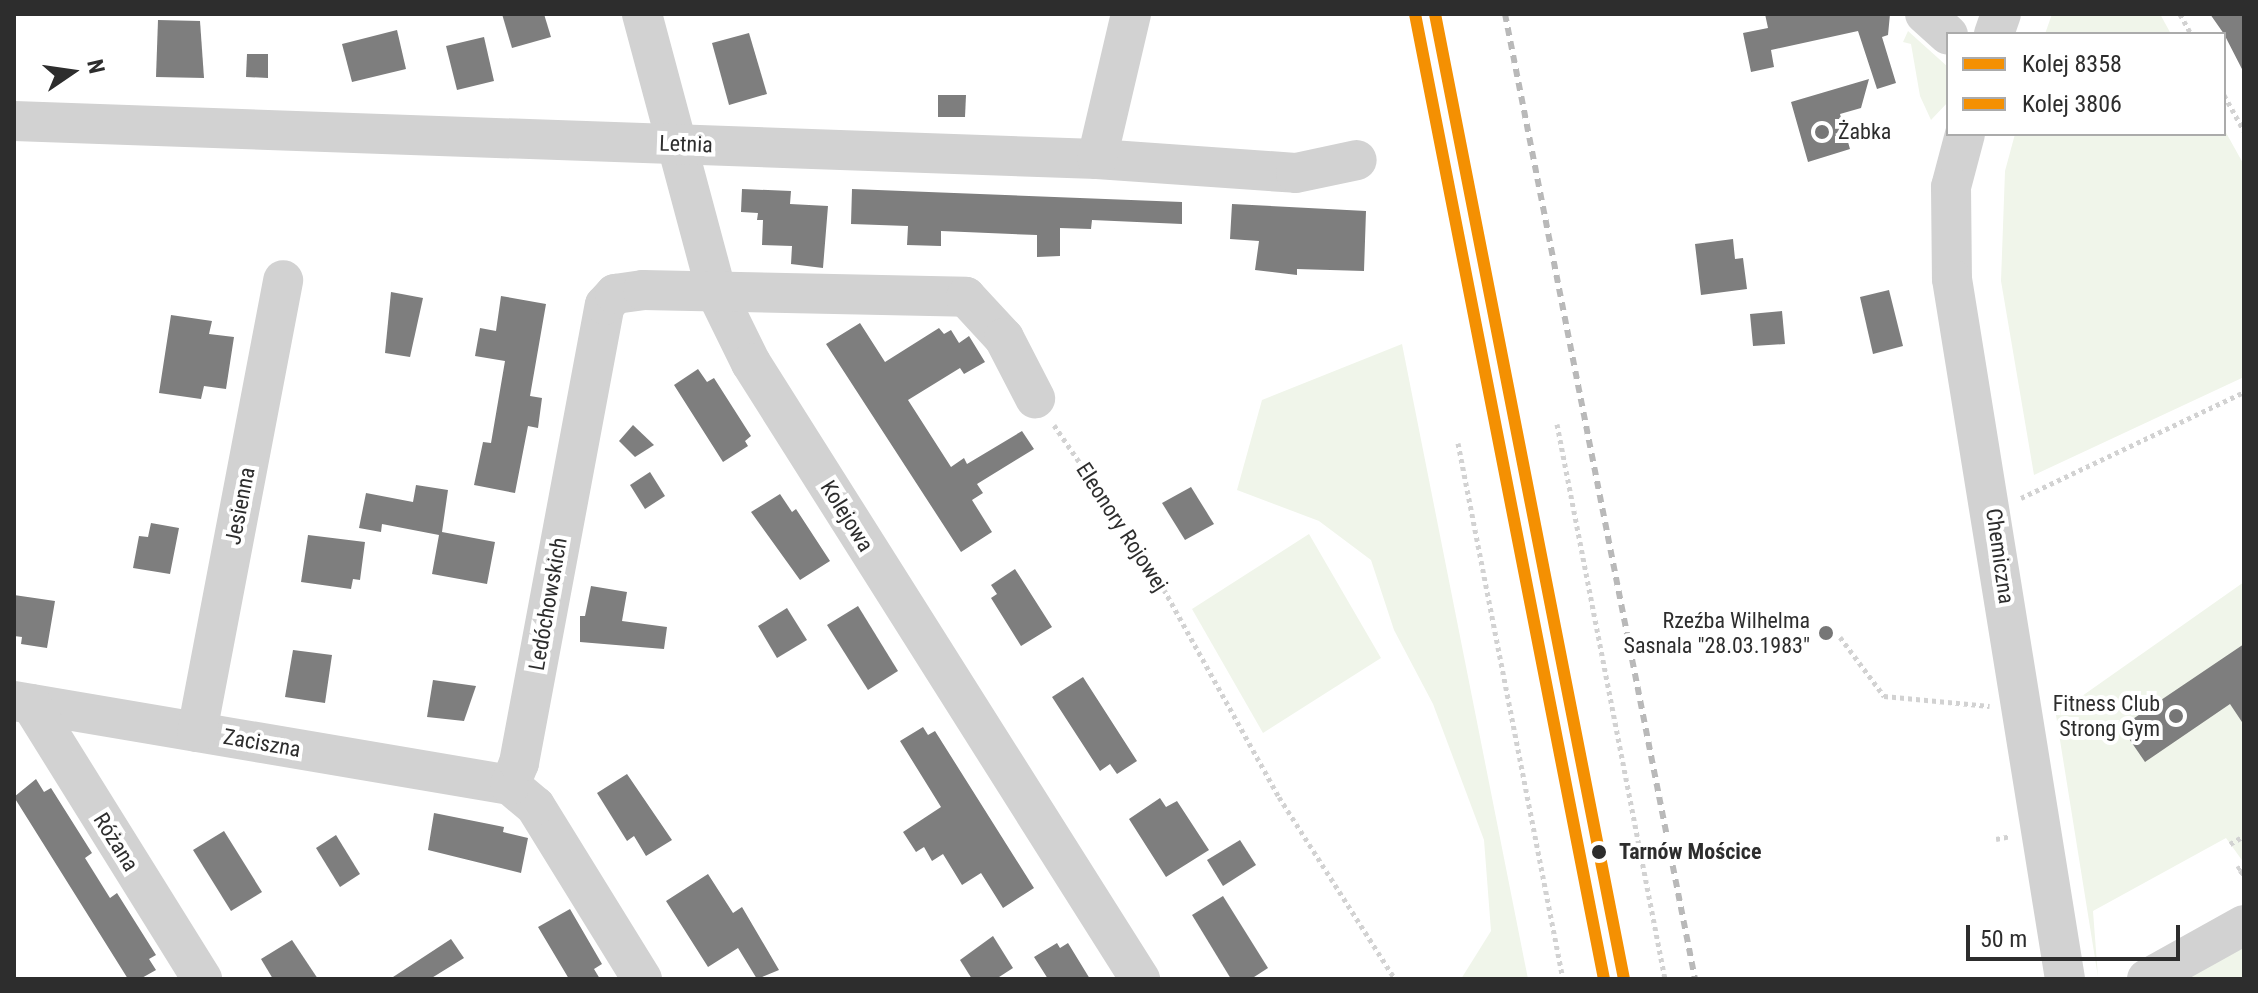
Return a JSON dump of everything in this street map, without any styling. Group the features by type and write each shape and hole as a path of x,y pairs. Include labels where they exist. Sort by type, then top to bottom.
{"street":[{"name":"Kolejowa","path":"642,14 717,294 751,363 1140,979"},
{"path":"1097,159 1131,14"},
{"path":"1925,14 1946,33"},
{"name":"Letnia","path":"14,121 1097,159 1296,173 1357,160"},
{"name":"Chemiczna","path":"1964,136 1951,187 1952,279 2065,979"},
{"name":"Jesienna","path":"197,732 283,280"},
{"name":"Ledóchowskich","path":"510,785 519,763 605,305 615,294 628,291 717,294"},
{"path":"717,294 966,297 1004,338 1035,398"},
{"name":"Zaciszna","path":"22,703 510,785"},
{"name":"Różana","path":"22,703 202,979"},
{"path":"510,785 535,806 642,979"},
{"path":"2147,979 2244,925"}],"path":[{"path":"2180,14 2190,32"},
{"path":"2226,99 2244,131"},
{"path":"2015,500 2244,392"},
{"name":"Eleonory Rojowej","path":"1035,398 1152,568 1279,797 1395,979"},
{"path":"1557,424 1665,979"},
{"path":"1458,443 1563,979"},
{"path":"1840,637 1884,696 2022,709"},
{"path":"2230,844 2244,836"}],"shaded area":[{"path":"2052,14 2160,14 2170,32 2046,32"},
{"path":"1908,31 1946,65 1946,104 1931,120 1920,96 1911,44 1903,42"},
{"path":"2226,133 2244,165 2244,377 2034,475 2001,281 2005,171 2014,136 2226,136"},
{"path":"1402,344 1528,979 1461,979 1491,931 1484,840 1433,704 1394,630 1371,560 1319,521 1237,490 1262,400"},
{"path":"1309,534 1381,658 1263,733 1192,609"},
{"path":"2244,582 2244,863 2226,838 2093,911 2098,977 2055,709 2065,708"},
{"path":"2244,930 2244,979 2152,979"}],"building":[{"path":"502,14 544,14 551,37 512,48"},
{"path":"1765,14 1890,14 1888,35 1882,37 1896,83 1877,89 1858,31 1771,50 1774,67 1751,72 1743,33 1768,28"},
{"path":"2210,14 2244,14 2244,73 2226,32 2223,32"},
{"path":"158,20 200,21 204,78 156,77"},
{"path":"397,30 406,69 352,82 342,44"},
{"path":"749,33 767,94 729,105 712,43"},
{"path":"484,37 494,81 457,90 446,46"},
{"path":"247,54 268,54 268,78 246,77"},
{"name":"Żabka","path":"1869,79 1861,108 1840,114 1850,149 1808,162 1791,102"},
{"path":"938,95 966,95 965,117 938,117"},
{"path":"742,189 791,191 790,204 828,206 823,268 791,264 792,246 762,245 763,220 757,220 758,213 741,212"},
{"path":"852,189 1182,202 1182,224 1092,220 1091,229 1060,228 1060,256 1037,257 1037,235 941,231 941,246 907,245 908,226 851,224"},
{"path":"1232,204 1366,211 1364,271 1297,269 1297,275 1255,270 1259,241 1230,239"},
{"path":"1733,239 1735,259 1743,258 1747,289 1701,295 1695,244"},
{"path":"1889,290 1903,346 1873,354 1860,297"},
{"path":"391,292 423,298 410,357 385,353"},
{"path":"501,296 546,304 530,396 542,398 538,428 528,426 515,493 474,485 483,442 491,443 505,361 475,356 480,328 496,331"},
{"path":"1782,311 1785,344 1753,346 1750,314"},
{"path":"171,315 212,321 209,334 234,337 226,389 204,386 201,399 159,393"},
{"path":"860,323 885,362 939,328 944,334 951,330 959,343 969,336 985,362 964,374 960,368 908,400 951,467 964,458 967,464 1022,431 1034,449 977,484 983,493 972,500 992,532 961,552 826,344"},
{"path":"698,369 707,382 714,378 751,436 745,441 748,446 723,462 674,385"},
{"path":"633,425 654,445 635,457 619,441"},
{"path":"650,472 665,496 645,509 630,485"},
{"path":"416,485 448,490 442,532 495,542 487,584 432,574 439,535 382,524 381,532 359,528 366,493 413,502"},
{"path":"1191,487 1214,524 1185,540 1162,503"},
{"path":"780,494 792,512 796,509 830,561 800,580 751,512"},
{"path":"151,523 179,528 170,574 133,568 139,536 148,537"},
{"path":"308,535 365,542 360,580 353,579 351,589 301,582"},
{"path":"1015,569 1052,627 1021,646 991,598 997,594 991,585"},
{"path":"591,586 627,592 622,621 667,627 664,649 580,642 580,616 585,616"},
{"path":"14,595 55,601 47,648 21,644 22,637 14,636"},
{"path":"858,606 898,671 868,690 827,625"},
{"path":"787,608 807,640 777,658 758,626"},
{"name":"Fitness Club Strong Gym","path":"2244,644 2244,725 2230,704 2145,762 2121,727"},
{"path":"293,650 332,655 325,703 285,697"},
{"path":"1083,677 1137,761 1117,774 1110,764 1100,771 1052,697"},
{"path":"433,680 476,686 464,721 427,717"},
{"path":"923,727 928,735 935,731 1034,888 1003,908 981,873 962,885 943,854 932,861 924,847 916,852 903,832 941,807 900,741"},
{"path":"627,774 672,840 646,856 634,836 627,841 597,793"},
{"path":"36,779 44,792 51,788 92,853 85,858 110,898 117,893 156,955 149,959 156,970 140,979 128,979 14,797"},
{"path":"1160,798 1166,807 1177,801 1209,850 1166,877 1129,819"},
{"path":"434,813 504,827 503,832 528,838 521,873 428,850"},
{"path":"224,831 262,892 231,911 193,850"},
{"path":"336,835 360,874 340,887 316,848"},
{"path":"1240,840 1256,865 1223,886 1207,860"},
{"path":"708,874 733,913 742,907 779,970 757,979 738,948 708,967 666,901"},
{"path":"1223,896 1268,968 1251,979 1231,979 1192,915"},
{"path":"570,909 602,964 594,969 600,979 569,979 538,927"},
{"path":"993,936 1013,968 996,979 972,979 960,960"},
{"path":"451,939 464,958 430,979 390,979"},
{"path":"292,940 318,979 273,979 261,959"},
{"path":"1057,943 1060,948 1068,943 1090,979 1048,979 1034,957"}],"railway":[{"path":"1505,14 1695,979"}],"rail line":[{"name":"8358","path":"1415,14 1604,979"},
{"name":"3806","path":"1435,14 1624,979"}],"place":[{"name":"Żabka","path":"1822,132"},
{"name":"Rzeźba Wilhelma Sasnala \"28.03.1983\"","path":"1826,633"},
{"name":"Fitness Club Strong Gym","path":"2176,716"},
{"name":"Tarnów Mościce","path":"1599,852"}]}
